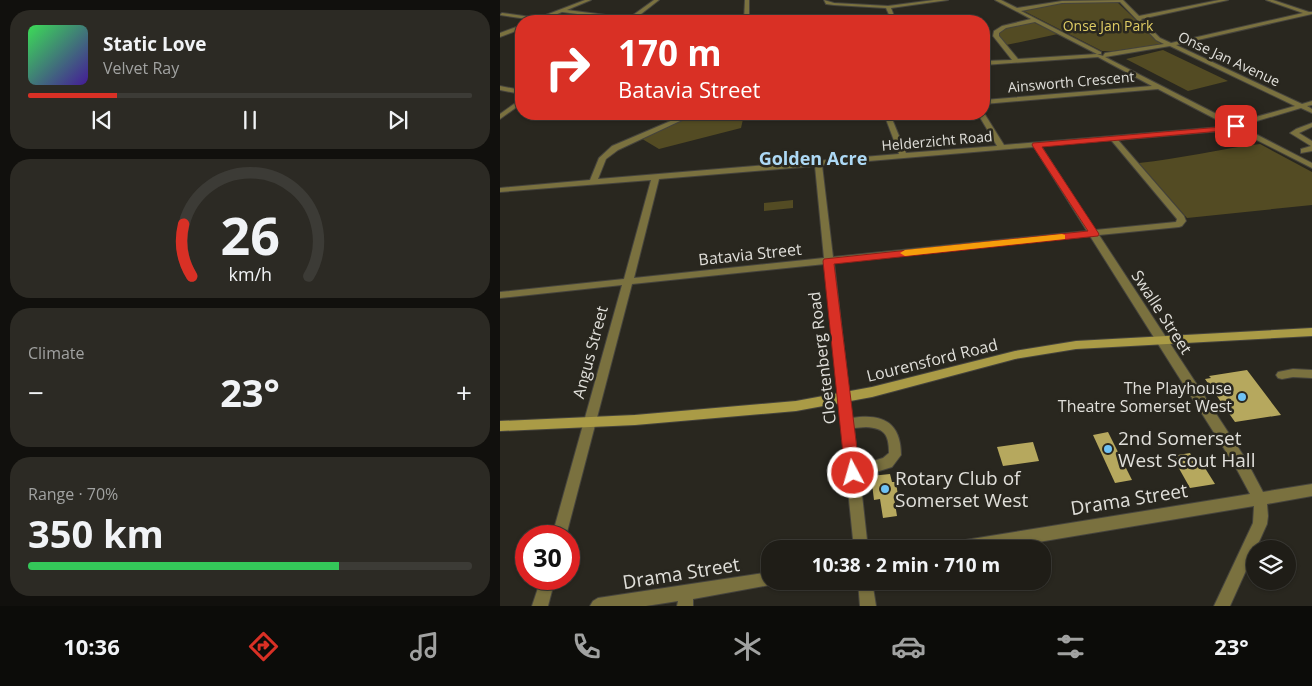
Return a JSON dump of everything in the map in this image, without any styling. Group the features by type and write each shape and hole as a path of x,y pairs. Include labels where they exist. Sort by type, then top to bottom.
{"street":[{"path":"551,15 589,0"},
{"path":"636,15 657,0"},
{"path":"747,0 747,15"},
{"path":"826,0 828,3 834,4 888,8 946,0"},
{"path":"997,0 1312,166"},
{"path":"1016,10 1062,2 1120,0"},
{"name":"Onse Jan Avenue","path":"1120,0 1154,36 1169,46 1312,111"},
{"path":"1137,18 1226,0"},
{"path":"1268,0 1310,13"},
{"path":"888,8 891,15"},
{"path":"562,11 592,15"},
{"path":"990,63 1100,55 1169,46 1310,13"},
{"path":"502,14 515,16"},
{"path":"1016,61 996,36 996,32 1008,26 1035,20"},
{"path":"500,35 515,29"},
{"name":"Ainsworth Crescent","path":"990,101 1161,87"},
{"path":"500,88 515,91"},
{"name":"Helderzicht Road","path":"500,190 1002,148 1236,126 1312,103"},
{"path":"500,117 515,106"},
{"path":"593,182 603,158 615,148 678,120"},
{"path":"889,120 903,156"},
{"path":"985,120 1002,148"},
{"path":"1312,125 1294,133 1312,144"},
{"name":"Batavia Street","path":"500,295 1094,234 1175,225 1181,222 1181,218 1113,138"},
{"name":"Swalle Street","path":"1036,145 1240,462 1259,498"},
{"path":"1304,151 1312,148"},
{"name":"Cloetenberg Road","path":"818,163 860,540"},
{"name":"Angus Street","path":"562,525 656,177"},
{"name":"Lourensford Road","path":"500,426 590,423 774,409 844,398 1040,350 1094,343 1312,332"},
{"path":"1282,375 1292,373 1312,374"},
{"path":"847,424 872,421 885,425 891,432 896,445 895,455 887,463 853,473"},
{"name":"Drama Street","path":"1007,540 1312,490"},
{"path":"1222,606 1260,524 1262,516 1259,498"},
{"name":"Drama Street","path":"598,606 686,599 761,581"},
{"path":"540,606 545,590"},
{"path":"866,590 868,606"}],"green space":[{"name":"Onse Jan Park","path":"1117,2 1161,44 1102,51 1024,11 1063,3"},
{"path":"1033,22 1058,34 1006,45 999,36 999,33 1006,27"},
{"path":"1163,50 1228,81 1188,91 1126,59"},
{"path":"680,120 743,120 741,128 659,149 639,137"},
{"path":"1260,144 1312,172 1312,205 1187,218 1139,163 1169,159"},
{"path":"793,200 793,208 764,211 764,203"}],"building":[{"name":"The Playhouse Theatre Somerset West","path":"1247,370 1281,415 1235,422 1205,379 1211,378 1209,376"},
{"name":"2nd Somerset West Scout Hall","path":"1108,432 1132,480 1115,483 1093,435"},
{"path":"1033,442 1039,461 1003,466 997,447"},
{"path":"1190,453 1199,469 1205,468 1215,484 1190,488 1172,456"},
{"name":"Rotary Club of Somerset West","path":"890,474 892,482 896,482 898,496 894,497 897,516 883,518 880,499 874,500 871,476"}],"slow traffic":[{"path":"905,253 1062,237"}],"place":[{"name":"The Playhouse Theatre Somerset West","path":"1242,397"},
{"name":"2nd Somerset West Scout Hall","path":"1108,449"},
{"name":"Rotary Club of Somerset West","path":"885,489"}],"district":[{"name":"Golden Acre","path":"813,159"}],"route":[{"path":"853,473 828,261 1094,234 1036,145 1221,129 1236,126"}]}
